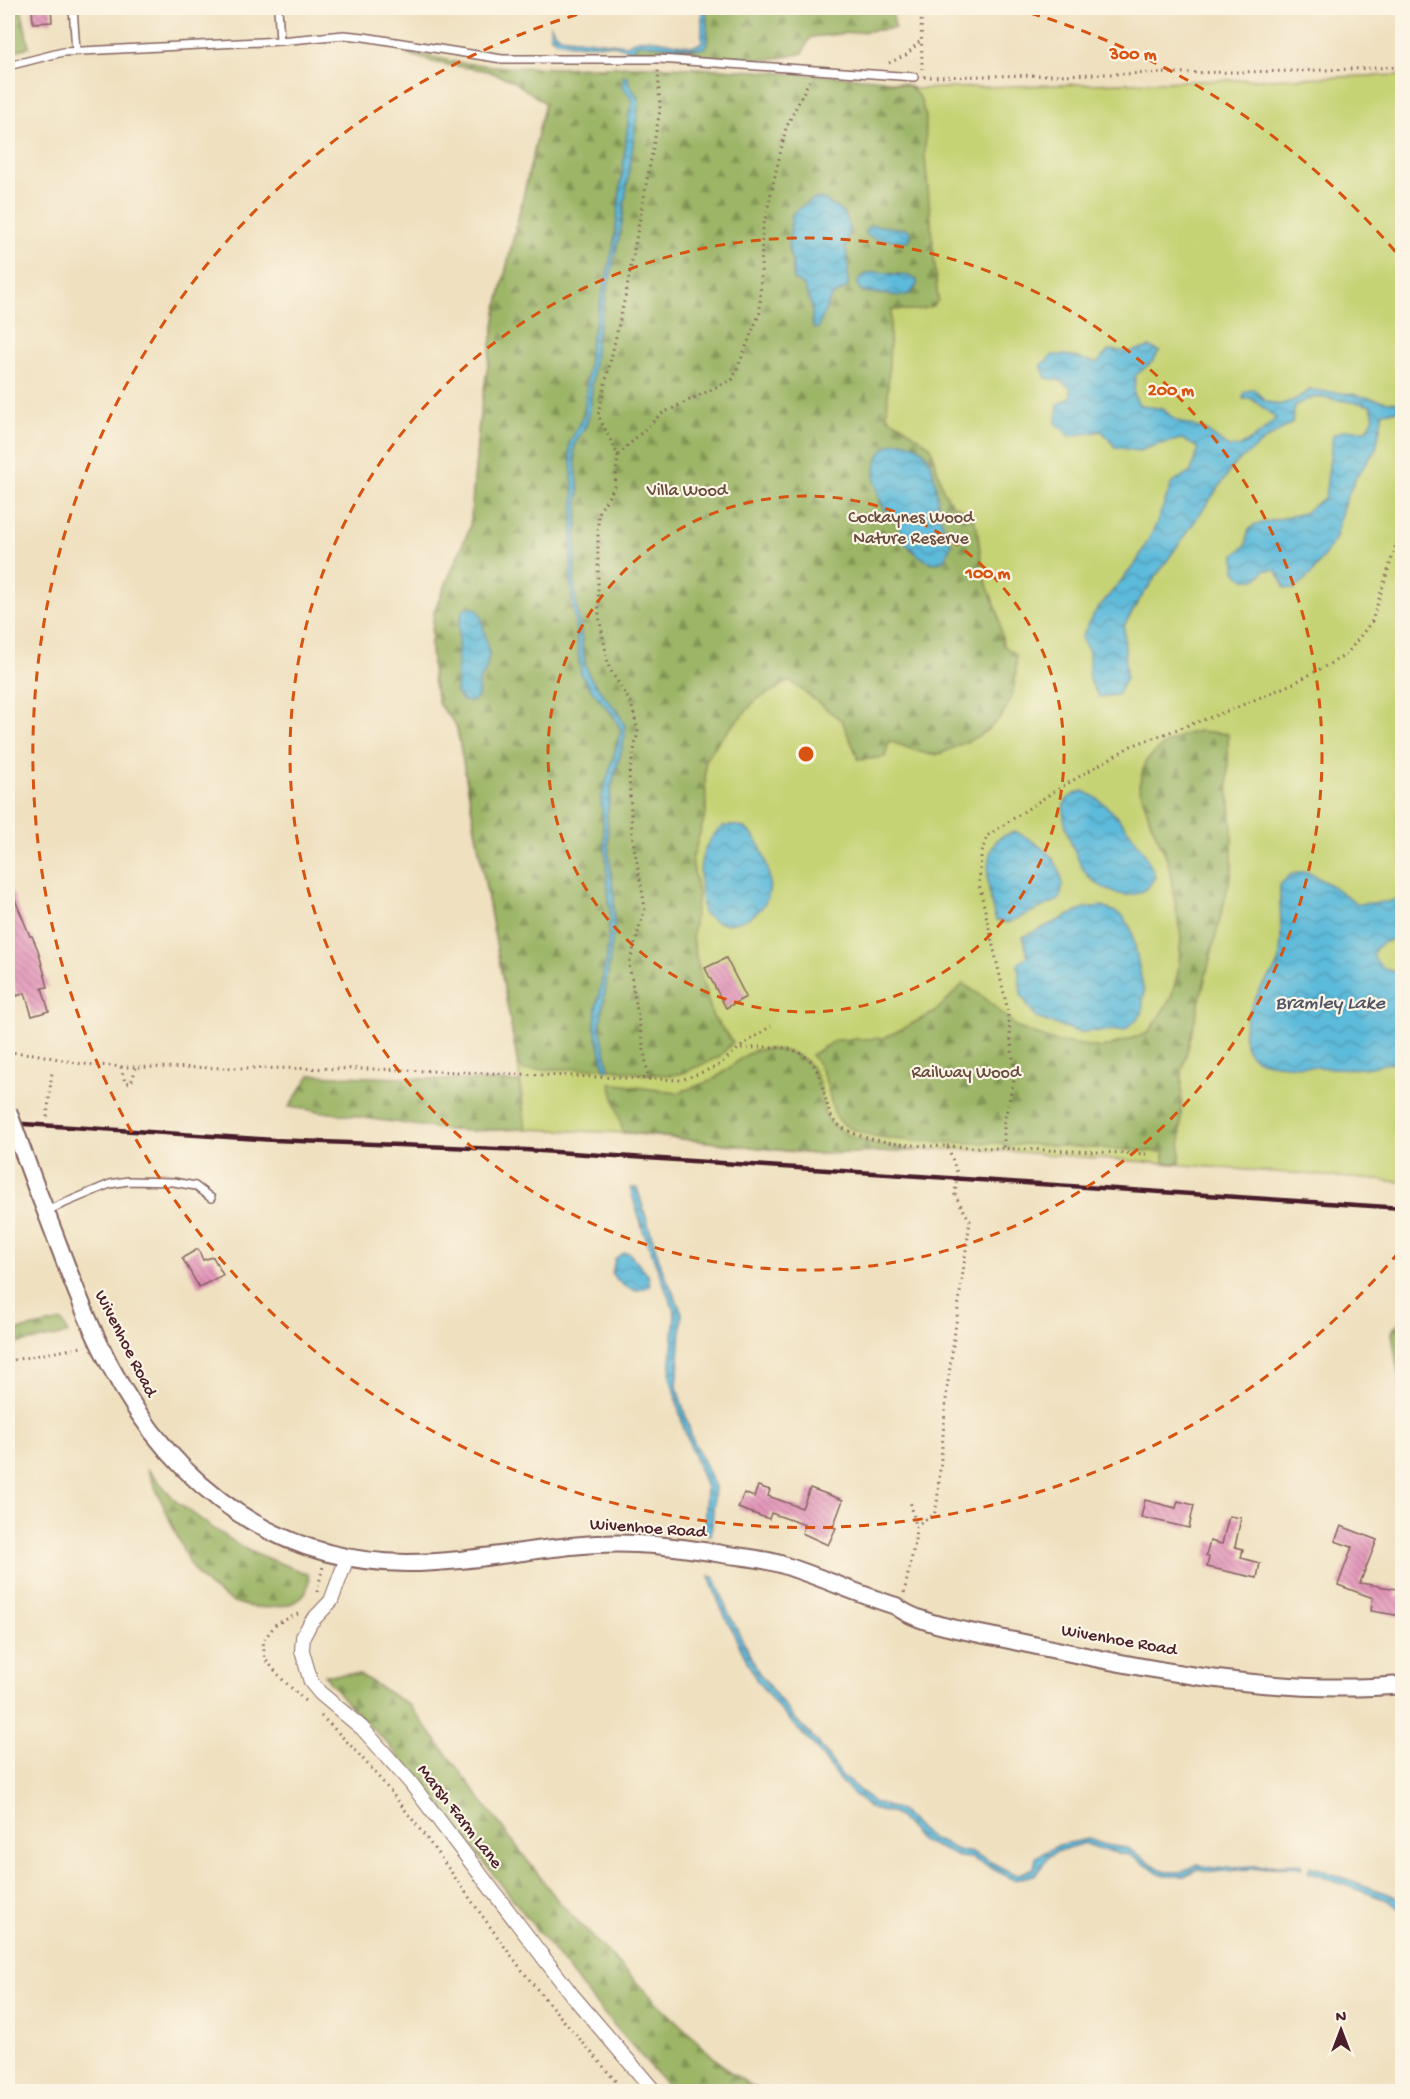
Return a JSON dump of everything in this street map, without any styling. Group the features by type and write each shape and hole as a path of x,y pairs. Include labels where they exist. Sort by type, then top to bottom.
{"street":[{"name":"Wivenhoe Road","path":"8,1112 82,1305 127,1396 176,1460 213,1495 255,1524 276,1535 311,1549 381,1562 431,1562 597,1543 644,1544 754,1557 781,1564 896,1606 905,1614 1086,1656 1196,1675 1272,1685 1323,1688 1402,1685"},
{"name":"Marsh Farm Lane","path":"347,1557 331,1601 312,1622 303,1637 302,1651 311,1682 320,1693 362,1728 410,1782 572,1995 655,2091"}],"lane":[{"path":"73,8 76,51"},
{"path":"278,8 280,40"},
{"path":"8,66 63,52 344,35 502,59 658,59 914,77"},
{"path":"46,1211 110,1184 128,1181 174,1182 195,1186 211,1198"}],"path":[{"path":"921,8 922,77 1214,73 1402,67"},
{"path":"866,73 906,55 921,40"},
{"path":"649,1080 629,964 645,908 632,834 629,775 638,731 632,703 609,668 599,616 598,514 615,486 618,455 598,415 626,293 660,110 658,70"},
{"path":"618,455 661,414 733,379 760,312 762,234 786,128 815,70"},
{"path":"1004,1147 1004,1122 1015,1076 1007,1007 978,884 981,856 987,836 1050,794 1131,746 1233,709 1294,683 1346,655 1372,621 1402,526"},
{"path":"8,1052 34,1054 82,1064 136,1068 375,1069 681,1080 716,1067 771,1026"},
{"path":"746,1043 746,1048"},
{"path":"739,1049 785,1048 803,1053 818,1073 831,1117 840,1126 855,1134 918,1147 1004,1147 1146,1154"},
{"path":"122,1067 125,1082 130,1083 136,1068"},
{"path":"47,1117 52,1072"},
{"path":"916,1525 934,1515 937,1504 947,1389 970,1221 954,1195 957,1173 946,1146"},
{"path":"8,1361 99,1343"},
{"path":"903,1590 913,1552 916,1525 910,1501"}],"green space":[{"path":"8,8 21,8 29,47 8,53"},
{"path":"706,8 892,8 895,28 812,37 803,53 763,59 718,58 633,50 636,45 640,44 695,50 708,42"},
{"name":"Villa Wood","path":"404,51 461,63 506,67 641,66 876,79 909,86 920,98 926,117 925,157 938,300 923,309 891,310 887,417 931,447 943,490 952,504 970,513 977,528 988,588 998,612 1003,645 1016,655 1014,686 1005,711 987,730 936,755 889,741 885,757 859,760 842,721 790,681 757,699 723,736 705,760 706,813 692,860 698,894 692,938 713,1017 733,1042 719,1057 683,1073 644,1074 605,1068 523,1070 518,1064 457,728 439,705 433,679 431,645 434,612 470,527 479,422 497,308 545,103 511,80 488,71 437,63 404,53"},
{"name":"Cockaynes Wood Nature Reserve","path":"641,66 876,79 905,84 914,89 1402,75 1402,1182 1006,1151 949,1149 814,1154 629,1133 526,1129 518,1064 457,728 439,705 433,679 431,645 434,612 470,531 479,422 497,308 555,68"},
{"name":"Railway Wood","path":"1199,731 1228,734 1232,871 1182,1072 1180,1164 1164,1162 1164,1152 1024,1144 1004,1147 1003,1143 915,1141 889,1138 867,1134 848,1127 837,1118 823,1074 811,1055 836,1040 884,1038 935,1012 963,984 985,998 1018,1028 1054,1041 1102,1048 1148,1033 1171,998 1178,972 1181,938 1168,861 1151,823 1139,786 1145,762 1163,745 1183,735"},
{"path":"756,1050 790,1052 811,1067 819,1084 826,1115 833,1125 863,1140 918,1151 814,1154 623,1132 610,1083 677,1093 713,1080"},
{"path":"310,1075 519,1082 526,1129 448,1130 289,1107"},
{"path":"1402,1320 1402,1401 1392,1333"},
{"path":"62,1321 68,1334 8,1345 8,1332"},
{"path":"147,1469 177,1502 217,1531 249,1551 308,1574 308,1587 303,1596 283,1606 257,1607 234,1602 208,1586 189,1563"},
{"path":"359,1674 410,1706 559,1902 646,1992 727,2070 760,2091 673,2092 670,2089 593,2001 389,1745 347,1703 324,1675"}],"water":[{"path":"702,8 706,8 708,42 706,47 700,49 640,44 636,45 633,50 612,45 564,43 551,37 550,24 560,37 627,45 642,39 651,39 695,46 702,42"},
{"path":"623,76 628,77 629,84 639,102 621,229 596,340 590,411 586,426 574,450 579,490 574,584 585,663 589,676 619,714 625,726 625,737 611,789 607,816 614,895 614,930 600,1027 609,1069 605,1070 595,1028 596,1008 607,956 610,913 601,799 621,731 613,715 590,689 581,674 570,583 574,496 569,444 584,415 590,345 614,244 629,114 633,101 623,87"},
{"path":"822,198 842,212 848,221 846,249 848,287 831,297 818,328 814,329 811,304 804,286 794,280 788,248 792,214 811,200"},
{"path":"870,225 907,229 910,231 911,238 906,241 876,239 867,235 865,231"},
{"path":"875,272 909,276 917,280 917,285 911,293 903,296 863,292 858,282 866,274"},
{"path":"1150,347 1159,351 1153,361 1135,376 1134,395 1139,405 1163,409 1175,420 1205,430 1229,447 1239,447 1260,434 1276,418 1252,399 1243,399 1244,392 1254,389 1265,401 1279,405 1294,400 1310,390 1352,394 1402,403 1402,410 1383,412 1376,449 1355,479 1343,506 1336,538 1312,573 1295,589 1285,588 1276,570 1265,570 1257,579 1244,579 1235,571 1235,554 1246,545 1248,531 1254,525 1304,513 1325,497 1333,435 1344,430 1367,430 1374,417 1371,406 1361,403 1314,397 1295,405 1292,423 1268,438 1235,464 1138,602 1124,626 1126,678 1117,695 1099,697 1089,680 1089,652 1081,638 1095,612 1136,563 1156,525 1172,483 1191,472 1198,448 1182,439 1139,451 1115,447 1102,431 1070,436 1056,424 1058,405 1071,397 1071,389 1059,380 1046,378 1041,365 1053,355 1066,355 1097,363 1109,350 1129,352"},
{"path":"899,442 912,444 921,449 928,457 932,467 939,513 951,544 945,559 938,563 924,559 907,544 900,529 884,507 876,486 878,458 889,445"},
{"path":"469,606 477,609 481,616 489,654 486,670 479,681 478,697 472,702 463,701 456,693 459,625 463,610"},
{"path":"1082,791 1104,804 1115,815 1144,853 1155,877 1142,892 1125,895 1108,890 1091,879 1081,865 1068,833 1064,805 1072,796"},
{"path":"723,826 742,827 755,838 764,856 769,875 767,900 756,913 740,922 723,923 703,913 700,877 703,855 707,845"},
{"path":"1016,832 1036,843 1052,858 1062,877 1062,888 1059,900 1007,923 996,920 993,911 989,888 989,863 991,851 996,842 1004,835"},
{"name":"Bramley Lake","path":"1306,871 1358,904 1387,902 1402,898 1402,936 1384,942 1377,947 1373,955 1385,968 1402,973 1402,1059 1364,1068 1282,1065 1261,1061 1252,1056 1247,1049 1244,1040 1246,1020 1260,989 1276,968 1280,955 1280,885 1290,875"},
{"path":"1103,906 1123,916 1132,931 1144,992 1142,1014 1125,1030 1079,1032 1036,1018 1021,994 1018,964 1028,956 1023,937 1085,908"},
{"path":"630,1188 637,1188 661,1266 682,1313 677,1387 692,1438 715,1487 711,1535 704,1533 706,1487 684,1429 670,1376 675,1313 643,1230"},
{"path":"623,1253 629,1253 648,1275 650,1285 634,1290 620,1283 612,1274 615,1259"},
{"path":"709,1576 715,1578 727,1610 759,1673 793,1717 817,1741 843,1777 874,1802 901,1811 933,1839 960,1851 973,1853 1012,1873 1020,1874 1034,1868 1036,1857 1059,1845 1088,1839 1105,1845 1127,1848 1165,1872 1181,1872 1198,1865 1213,1868 1301,1864 1302,1868 1275,1867 1213,1872 1199,1869 1184,1876 1164,1876 1130,1855 1103,1850 1084,1843 1056,1852 1049,1856 1036,1874 1014,1880 971,1858 959,1857 920,1840 899,1817 889,1812 869,1808 841,1782 815,1747 780,1710 756,1679 721,1608"},
{"path":"1310,1866 1391,1895 1402,1901 1402,1910 1387,1900 1308,1872"}],"building":[{"path":"32,8 51,8 52,22 33,23"},
{"path":"8,883 38,950 48,987 42,988 49,1011 32,1016 25,993 17,996 8,965"},
{"path":"726,958 746,997 726,1008 705,968"},
{"path":"198,1249 203,1260 213,1257 223,1275 199,1287 182,1258"},
{"path":"758,1486 770,1490 768,1496 802,1508 810,1488 843,1500 833,1527 836,1528 828,1545 802,1533 805,1525 771,1513 769,1519 738,1508 744,1493 754,1497"},
{"path":"1145,1500 1176,1508 1178,1501 1194,1505 1189,1528 1141,1517"},
{"path":"1229,1516 1241,1518 1235,1547 1243,1549 1241,1558 1260,1563 1257,1578 1207,1567 1209,1557 1206,1556 1210,1541 1222,1544"},
{"path":"1341,1526 1377,1540 1360,1583 1397,1589 1396,1597 1402,1598 1402,1616 1371,1611 1373,1598 1338,1585 1352,1547 1335,1541"}],"railway":[{"path":"8,1123 274,1140 526,1150 1402,1208"}]}
